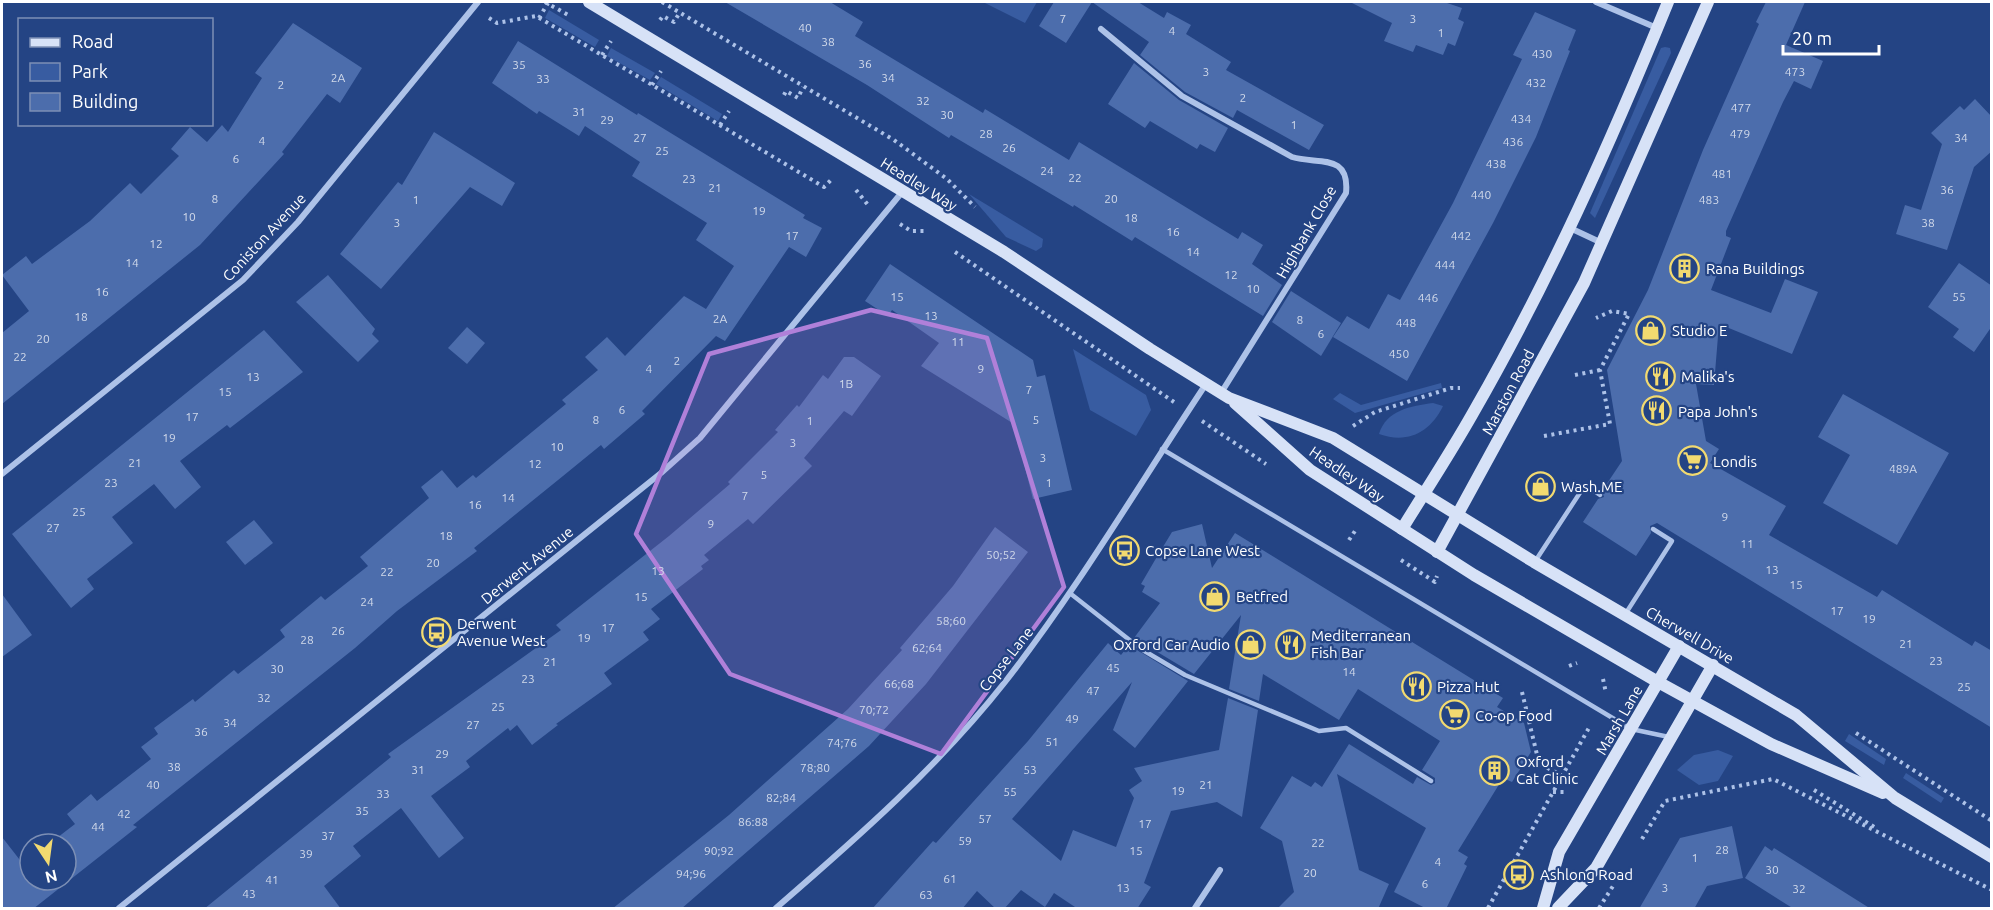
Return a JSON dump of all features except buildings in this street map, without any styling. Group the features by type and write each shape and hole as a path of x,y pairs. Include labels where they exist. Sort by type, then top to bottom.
{"main road":[{"name":"Headley Way","path":"589,2 1004,252 1206,384 1225,395 1333,438 1458,515"},
{"name":"Marston Road","path":"1402,529 1483,396 1570,228 1668,2"},
{"name":"Marston Road","path":"1437,552 1584,284 1708,2"},
{"name":"Headley Way","path":"1225,395 1310,470 1456,564"},
{"name":"Cherwell Drive","path":"1458,515 1796,715 1896,798 1992,857"},
{"name":"Cherwell Drive","path":"1456,564 1658,682 1754,734 1790,753 1896,798"},
{"name":"Marsh Lane","path":"1544,909 1559,852 1679,646"},
{"path":"1558,909 1596,868 1713,665"}],"street":[{"name":"Coniston Avenue","path":"2,474 243,280 298,222 478,2"},
{"path":"1596,2 1657,28"},
{"name":"Highbank Close","path":"1101,29 1182,96 1292,157 1306,162 1330,161 1339,166 1347,184 1346,193 1225,395"},
{"name":"Derwent Avenue","path":"119,909 661,473 700,438 903,191"},
{"path":"1570,228 1602,243"},
{"name":"Copse Lane","path":"776,909 854,839 960,735 1005,682 1071,594 1206,384"},
{"path":"1195,909 1220,870"}],"lane":[{"path":"1162,450 1631,729 1672,738"},
{"path":"1534,562 1585,485 1600,495"},
{"path":"1625,614 1672,541 1653,529"},
{"path":"1071,594 1141,649 1185,675 1319,731 1346,728 1431,781"}],"path":[{"path":"662,2 894,140 947,179 979,210"},
{"path":"539,18 548,3"},
{"path":"663,16 674,22 680,12"},
{"path":"497,23 536,16 824,187 832,179"},
{"path":"602,55 611,40"},
{"path":"652,85 661,70"},
{"path":"786,91 798,98 803,87"},
{"path":"720,125 729,111"},
{"path":"911,231 926,231"},
{"path":"954,251 1150,386"},
{"path":"1544,436 1610,424 1600,370 1629,314 1612,311 1596,318"},
{"path":"1575,375 1600,370"},
{"path":"1356,423 1375,412 1451,388"},
{"path":"1401,560 1435,582"},
{"path":"1569,666 1576,663"},
{"path":"1522,692 1539,763 1562,776"},
{"path":"1488,909 1587,729"},
{"path":"1854,732 1992,821"},
{"path":"1641,840 1665,801 1773,779 1992,890"},
{"path":"1808,786 1897,842"},
{"path":"1599,909 1617,879"}],"highlighted area":[{"path":"871,310 987,338 1064,587 941,754 730,674 636,534 709,354"}],"green space":[{"path":"983,2 1037,2 1025,23"},
{"path":"549,10 599,40 595,47 545,18"},
{"path":"611,48 655,73 650,80 607,56"},
{"path":"1661,48 1670,48 1671,53 1595,218 1590,213"},
{"path":"661,77 722,114 718,121 656,84"},
{"path":"969,194 1043,239 1042,247 1036,251 1006,237"},
{"path":"1073,349 1146,395 1151,410 1136,436 1090,410"},
{"path":"1441,383 1442,388 1355,413 1333,399 1340,393 1361,405"},
{"path":"1433,403 1443,406 1431,423 1417,434 1399,438 1379,434 1382,426 1393,414 1408,408"},
{"path":"1849,734 1886,759 1884,765 1845,741"},
{"path":"1718,750 1733,756 1718,781 1699,785 1677,770 1694,755"},
{"path":"1906,773 1944,798 1941,803 1903,778"}],"place":[{"name":"Rana Buildings","path":"1685,268"},
{"name":"Studio E","path":"1651,330"},
{"name":"Malika's","path":"1660,376"},
{"name":"Papa John's","path":"1657,411"},
{"name":"Londis","path":"1692,461"},
{"name":"Wash.ME","path":"1540,486"},
{"name":"Copse Lane West","path":"1124,550"},
{"name":"Betfred","path":"1215,596"},
{"name":"Derwent Avenue West","path":"436,632"},
{"name":"Oxford Car Audio","path":"1251,644"},
{"name":"Mediterranean Fish Bar","path":"1290,644"},
{"name":"Pizza Hut","path":"1416,686"},
{"name":"Co-op Food","path":"1454,715"},
{"name":"Oxford Cat Clinic","path":"1495,770"},
{"name":"Ashlong Road","path":"1519,874"}]}
